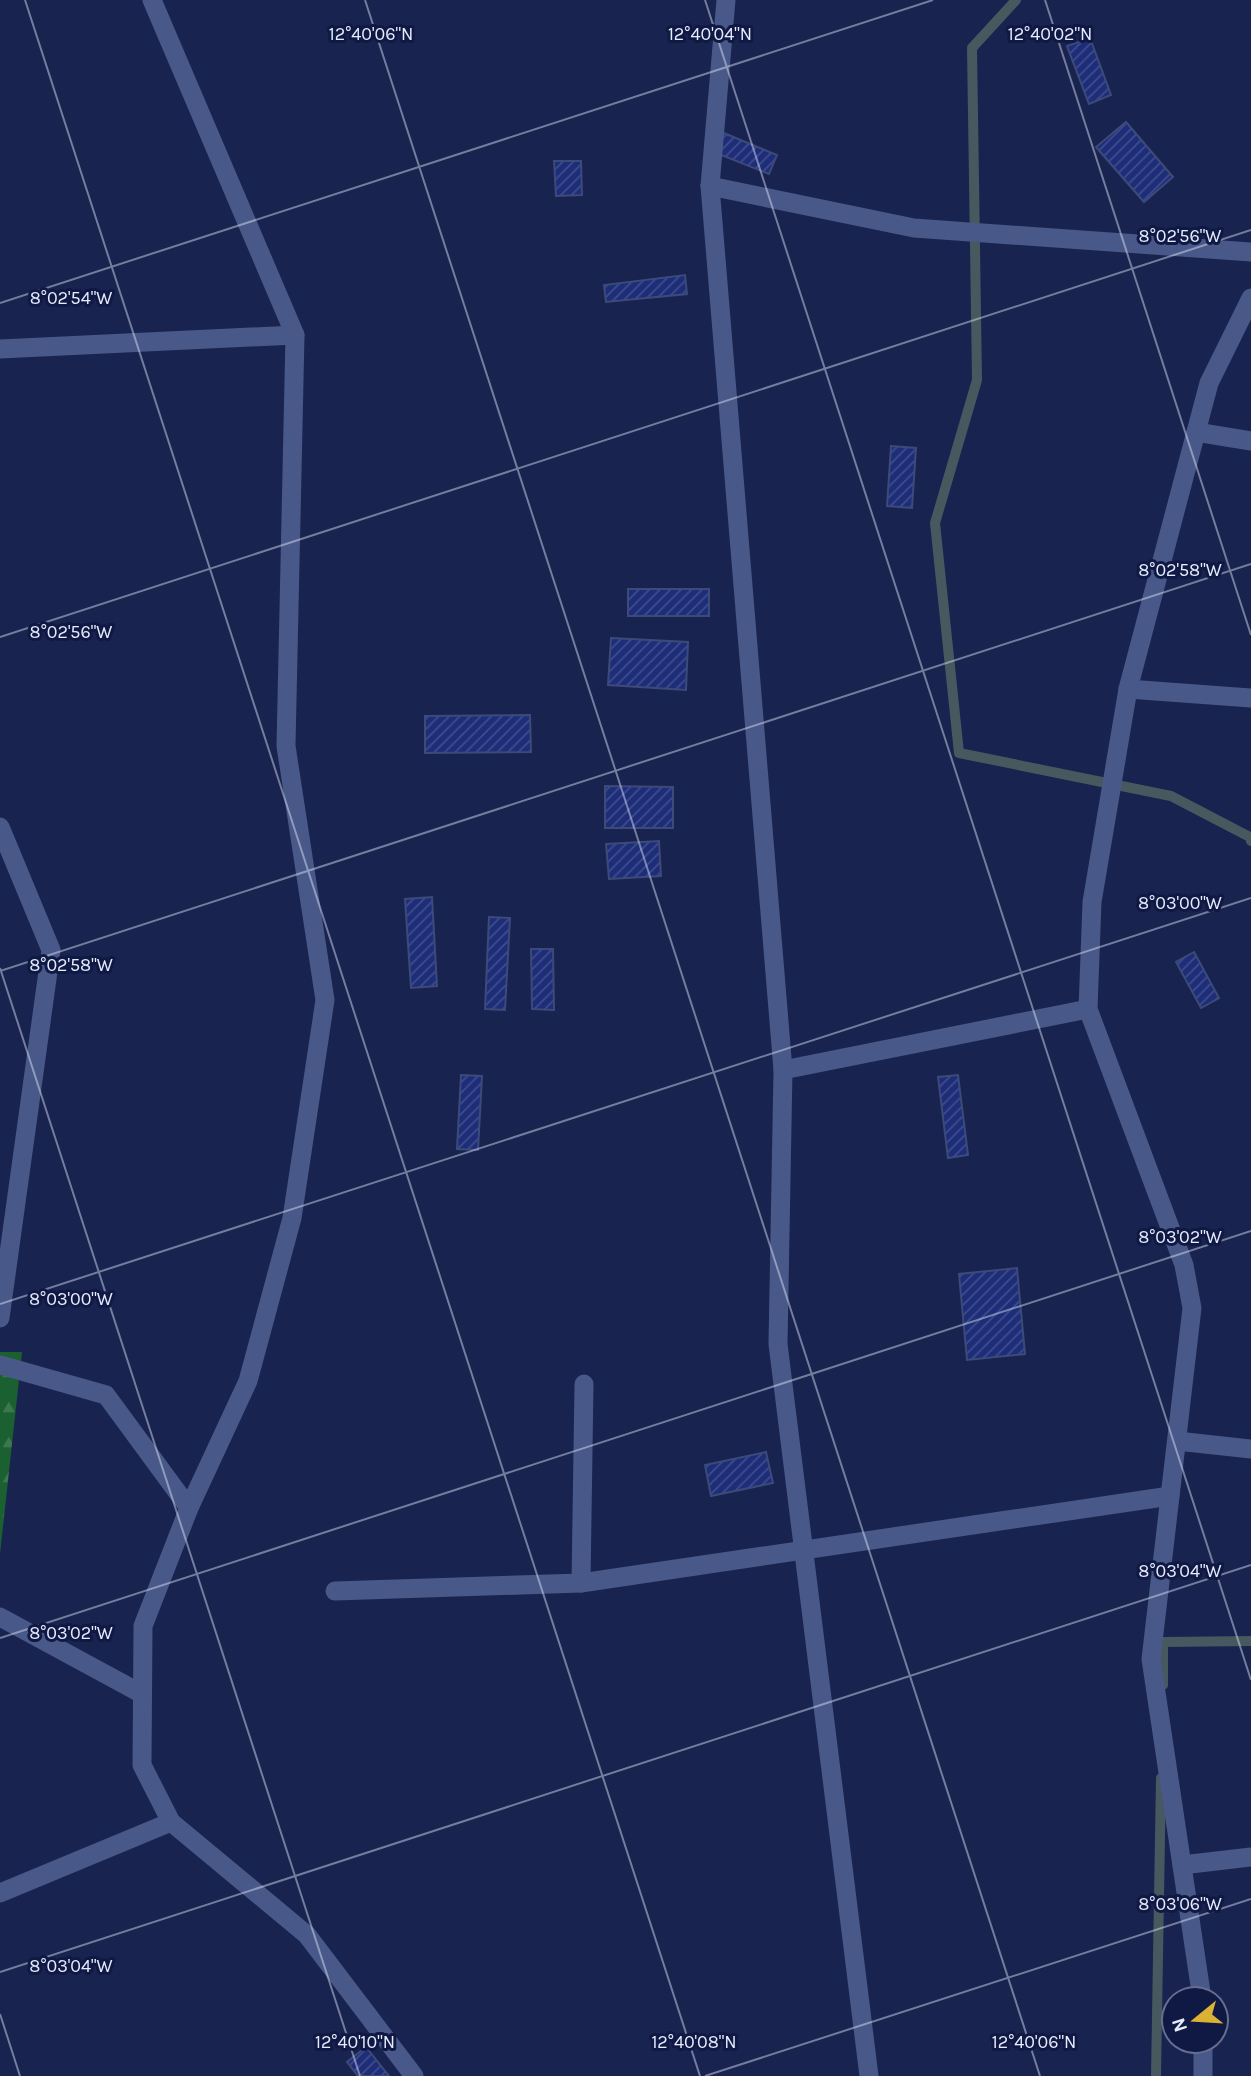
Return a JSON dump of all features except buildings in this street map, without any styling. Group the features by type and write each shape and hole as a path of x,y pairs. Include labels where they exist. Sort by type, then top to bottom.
{"street":[{"path":"152,0 295,335 286,746 325,1000 289,1231 248,1381 189,1508 143,1626 142,1765 171,1822 307,1935 414,2076"},
{"path":"726,0 710,186 783,1070 778,1344 869,2076"},
{"path":"710,186 914,228 1251,252"},
{"path":"1200,1985 1151,1659 1192,1308 1184,1265 1088,1009 1092,902 1128,689 1209,383 1251,298"},
{"path":"0,349 295,335"},
{"path":"1196,432 1251,442"},
{"path":"1128,689 1251,698"},
{"path":"0,827 51,950 0,1318"},
{"path":"783,1070 1088,1009"},
{"path":"0,1365 106,1395 189,1508"},
{"path":"581,1583 584,1384"},
{"path":"1177,1441 1251,1449"},
{"path":"335,1591 581,1583 1170,1496"},
{"path":"0,1617 142,1694"},
{"path":"0,1893 171,1822"},
{"path":"1182,1865 1251,1857"},
{"path":"1203,2055 1203,2076"}],"green space":[{"path":"0,1352 22,1352 0,1554"}],"waterway":[{"path":"1016,0 972,48 977,380 935,523 959,753 1171,796 1250,837 1251,841"},
{"path":"1163,1685 1163,1642 1251,1641"},
{"path":"1156,2076 1161,1778"}]}
